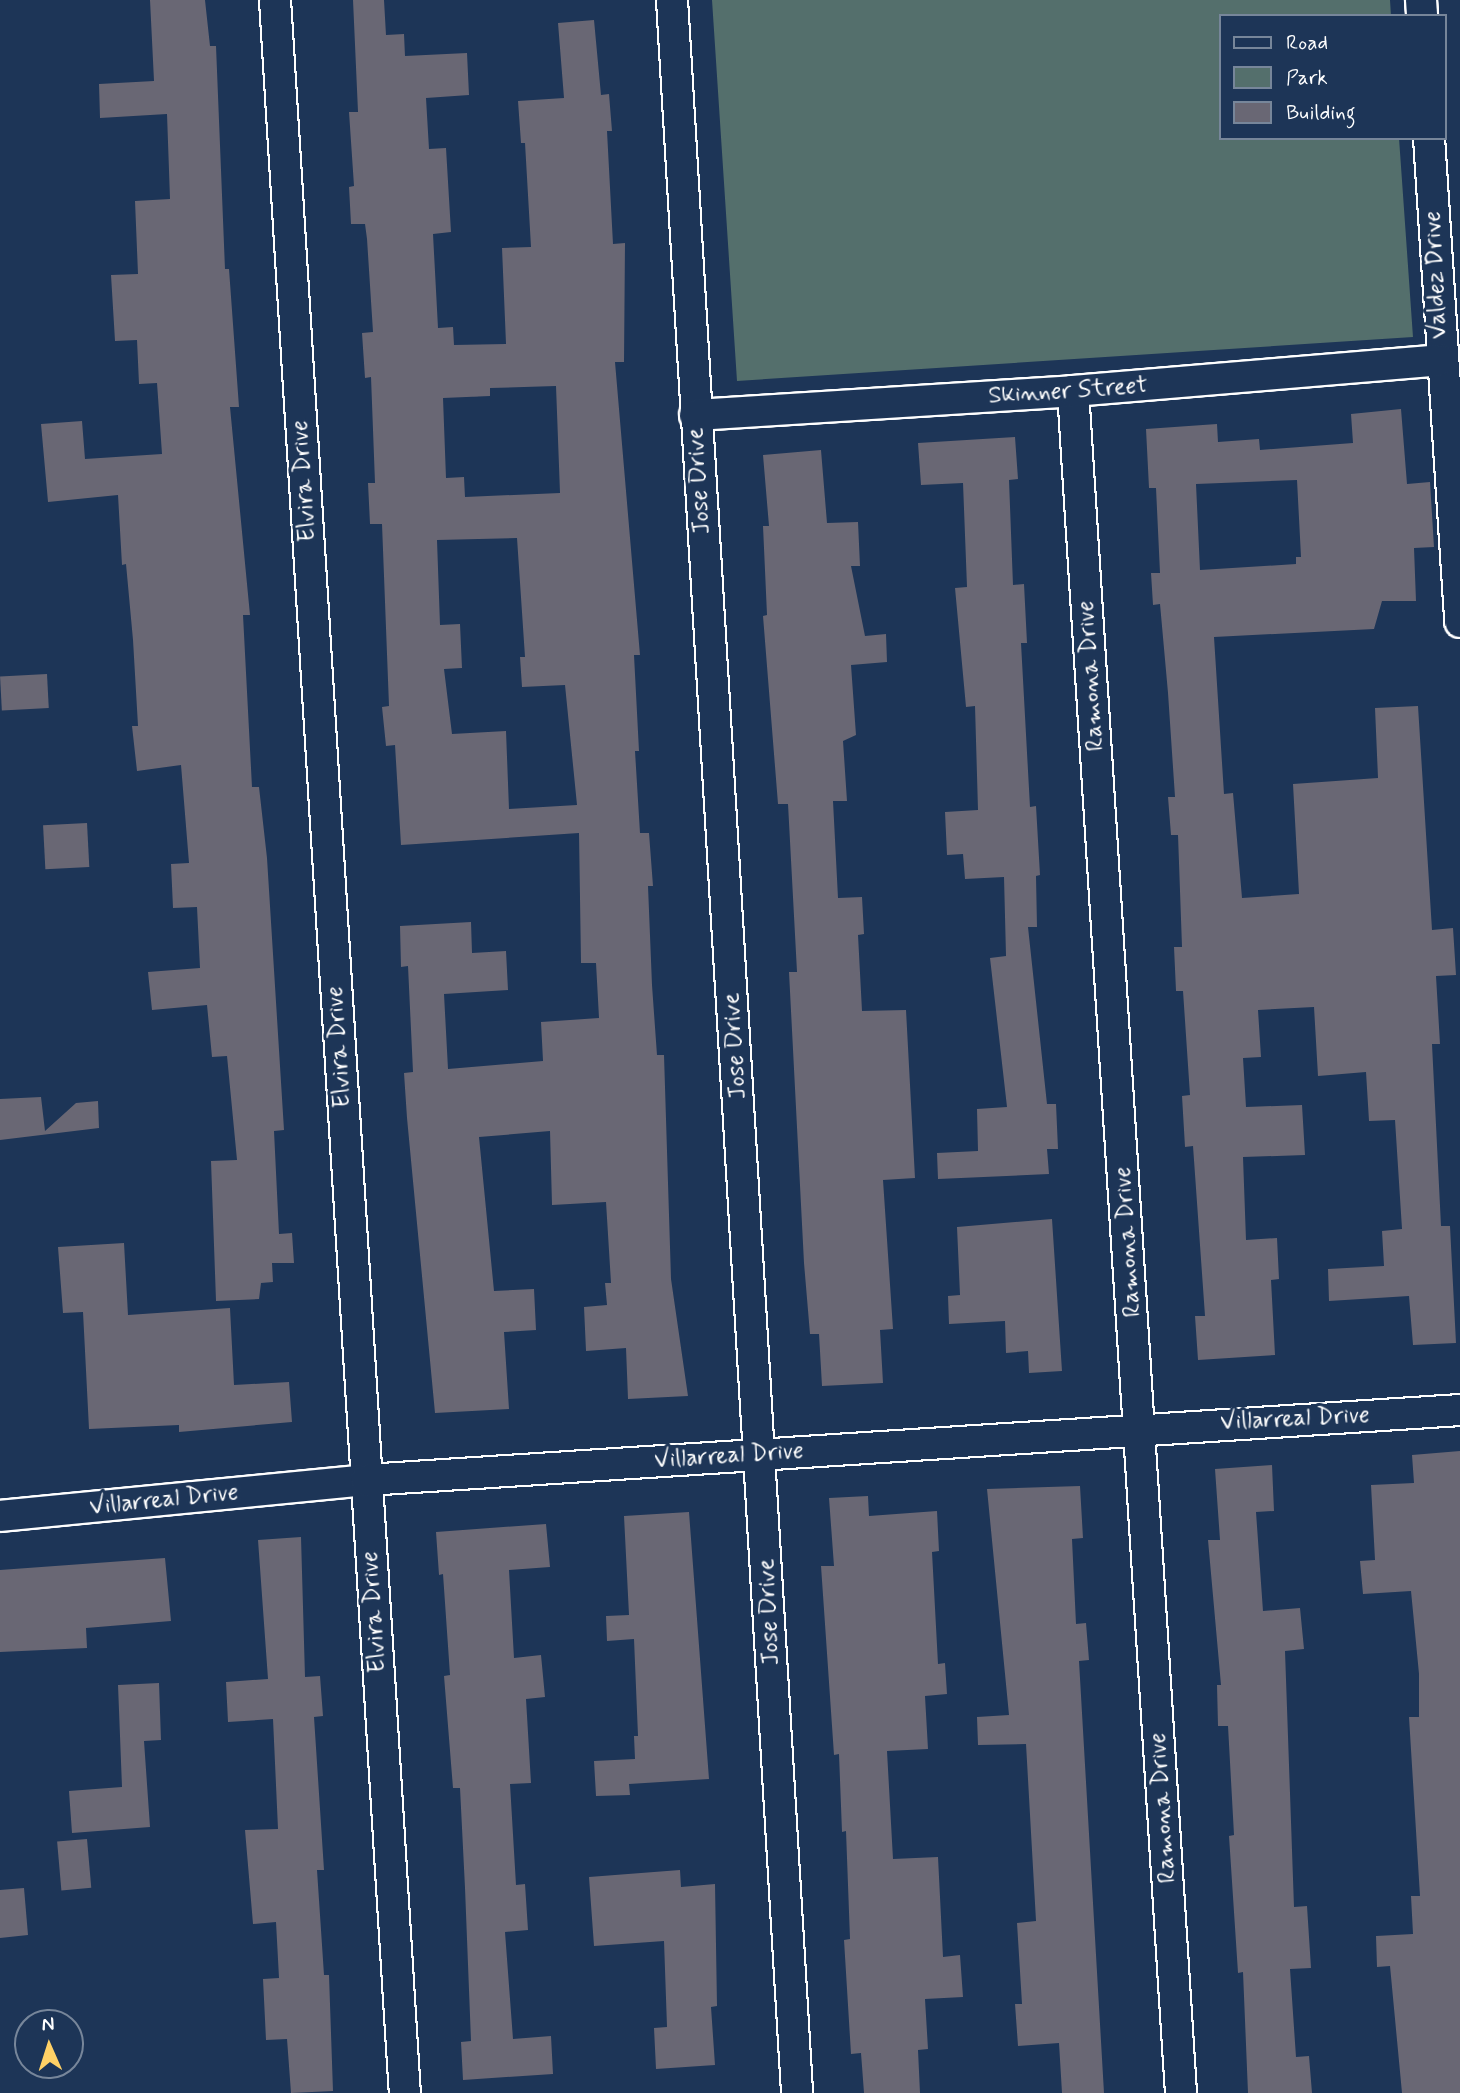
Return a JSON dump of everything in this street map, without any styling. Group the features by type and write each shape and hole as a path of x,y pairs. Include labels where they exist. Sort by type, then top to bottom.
{"street":[{"name":"Elvira Drive","path":"275,0 405,2093"},
{"name":"Jose Drive","path":"672,0 695,415 761,1454 797,2093"},
{"name":"Valdez Drive","path":"1429,140 1440,360 1460,622"},
{"name":"Skinner Street","path":"695,415 1073,391 1440,360"},
{"name":"Ramona Drive","path":"1073,391 1181,2093"},
{"name":"Villarreal Drive","path":"0,1516 366,1480 1140,1428 1460,1410"}],"green space":[{"path":"712,0 1390,0 1391,14 1218,14 1218,140 1399,140 1413,337 737,381"}],"building":[{"path":"150,0 205,0 210,46 216,46 225,269 229,269 239,407 230,407 250,615 243,615 252,787 259,787 267,858 284,1130 274,1131 279,1234 292,1233 294,1263 272,1263 273,1282 261,1283 259,1299 216,1301 211,1161 237,1160 227,1056 212,1057 207,1005 152,1010 148,972 200,968 197,907 173,908 171,864 189,863 181,765 137,771 132,726 138,726 133,640 126,564 122,565 118,495 48,502 41,424 82,421 85,459 162,454 157,383 139,384 137,340 115,341 111,275 138,274 135,201 170,199 167,114 100,118 99,84 154,81"},
{"path":"353,0 384,0 386,35 404,34 405,56 467,53 469,95 426,98 429,149 446,148 451,232 433,234 438,328 453,327 454,345 506,344 502,248 531,247 525,143 521,143 518,101 564,98 558,23 594,20 601,95 609,94 612,131 607,131 613,244 625,243 624,362 615,362 640,655 634,655 639,751 635,751 640,833 649,833 653,886 648,886 652,985 657,1055 664,1055 671,1279 688,1396 628,1399 626,1348 586,1351 584,1307 607,1305 605,1283 611,1283 606,1202 552,1205 550,1131 479,1137 494,1291 534,1289 536,1330 504,1332 509,1409 435,1413 407,1118 404,1073 413,1072 408,966 401,967 400,926 471,922 472,953 506,951 508,990 444,994 448,1069 543,1061 541,1022 599,1018 596,963 581,963 579,833 401,845 395,745 386,746 382,707 389,706 382,524 370,524 368,483 375,483 371,377 365,378 362,333 373,332 367,239 365,224 351,224 349,187 354,186 349,112 358,112","holes":["556,386 560,493 465,497 464,477 446,478 443,398 490,396 490,388","517,538 525,657 520,657 522,687 565,685 577,805 509,809 506,731 452,734 444,669 462,668 460,624 440,625 437,540"]},
{"path":"1401,409 1407,484 1430,482 1434,547 1414,548 1416,601 1382,601 1374,629 1214,637 1224,794 1233,793 1242,898 1299,894 1293,784 1378,778 1375,708 1418,706 1432,930 1453,928 1456,975 1436,976 1440,1044 1432,1044 1441,1226 1450,1226 1456,1343 1413,1345 1409,1296 1329,1301 1328,1269 1384,1266 1382,1231 1402,1229 1395,1120 1369,1121 1366,1072 1318,1076 1314,1007 1258,1010 1261,1057 1243,1058 1246,1107 1302,1105 1305,1155 1243,1157 1246,1240 1277,1238 1279,1279 1271,1280 1275,1355 1198,1360 1195,1316 1205,1316 1193,1146 1185,1147 1182,1096 1190,1095 1183,991 1176,991 1174,947 1182,947 1178,835 1171,835 1168,797 1175,797 1160,604 1153,605 1151,573 1160,573 1156,488 1149,488 1146,429 1217,424 1218,442 1259,439 1260,450 1353,443 1351,414","holes":["1297,480 1301,557 1296,557 1296,564 1200,570 1196,484"]},
{"path":"1015,437 1018,479 1009,480 1013,585 1024,584 1027,643 1021,643 1030,807 1036,806 1040,875 1036,876 1037,927 1028,927 1047,1104 1056,1104 1058,1149 1047,1149 1049,1174 938,1179 937,1153 978,1151 977,1109 1007,1107 990,958 1006,956 1004,877 965,879 963,854 947,855 945,812 978,810 975,706 966,707 955,588 967,587 963,483 921,485 918,443"},
{"path":"821,450 827,523 858,522 860,566 851,566 865,636 886,634 887,662 851,665 856,735 843,741 847,801 833,801 838,898 862,897 864,934 858,935 862,1011 906,1010 915,1178 883,1180 893,1329 880,1330 883,1383 822,1386 819,1334 810,1334 804,1263 789,972 797,972 788,804 778,804 763,616 767,615 763,526 769,526 763,455"},
{"path":"47,674 49,708 2,710 0,676"},
{"path":"87,823 89,867 45,869 43,825"},
{"path":"41,1097 45,1131 76,1103 98,1101 99,1128 0,1140 0,1099"},
{"path":"1052,1219 1062,1371 1029,1373 1028,1351 1006,1353 1005,1321 949,1324 948,1296 960,1295 957,1227"},
{"path":"124,1243 128,1315 230,1308 234,1385 289,1382 292,1422 179,1432 179,1425 89,1429 83,1312 63,1313 58,1247"},
{"path":"1460,1451 1460,2093 1402,2093 1390,1966 1377,1967 1376,1936 1413,1934 1411,1896 1420,1896 1409,1717 1419,1717 1419,1674 1411,1591 1363,1594 1360,1561 1375,1560 1371,1485 1414,1483 1412,1455"},
{"path":"1272,1465 1274,1511 1256,1512 1263,1611 1300,1608 1304,1649 1285,1651 1294,1907 1307,1906 1311,1968 1290,1969 1296,2057 1309,2056 1312,2093 1248,2093 1243,1972 1238,1973 1229,1836 1234,1835 1228,1726 1218,1726 1217,1685 1221,1685 1208,1540 1220,1540 1215,1469"},
{"path":"1080,1486 1083,1538 1072,1539 1076,1624 1086,1623 1089,1660 1079,1661 1104,2093 1062,2093 1059,2043 1018,2046 1015,2004 1022,2004 1017,1923 1036,1921 1026,1744 978,1745 977,1717 1009,1715 987,1489"},
{"path":"868,1496 869,1516 937,1511 939,1551 932,1552 938,1664 945,1663 947,1694 925,1696 928,1749 887,1751 893,1859 938,1857 943,1957 960,1955 963,1997 925,1999 928,2049 918,2050 920,2093 864,2093 861,2053 851,2054 844,1940 850,1939 846,1831 842,1832 839,1754 834,1755 821,1566 834,1566 829,1498"},
{"path":"689,1512 709,1779 629,1784 630,1795 596,1796 594,1761 635,1759 634,1736 638,1736 634,1639 607,1641 606,1616 629,1615 624,1516"},
{"path":"546,1524 550,1567 509,1570 514,1658 541,1655 545,1697 526,1699 531,1783 510,1784 516,1885 525,1884 528,1930 505,1932 513,2039 551,2036 553,2074 463,2080 461,2042 471,2041 465,1888 460,1788 453,1788 444,1676 450,1675 443,1574 439,1575 436,1532"},
{"path":"301,1537 305,1677 320,1676 323,1716 314,1717 324,1870 317,1870 324,1975 329,1975 333,2091 291,2093 287,2039 266,2040 263,1979 279,1978 276,1922 253,1924 245,1830 278,1829 273,1719 228,1722 226,1682 268,1679 258,1540"},
{"path":"165,1558 171,1621 86,1628 87,1648 0,1652 0,1570"},
{"path":"159,1683 161,1740 144,1741 150,1827 72,1833 69,1791 122,1787 118,1685"},
{"path":"87,1839 91,1888 61,1890 57,1842"},
{"path":"680,1870 681,1887 715,1884 717,2006 711,2007 715,2065 656,2069 654,2028 667,2027 664,1941 594,1946 589,1877"},
{"path":"24,1888 28,1935 0,1938 0,1890"}]}
